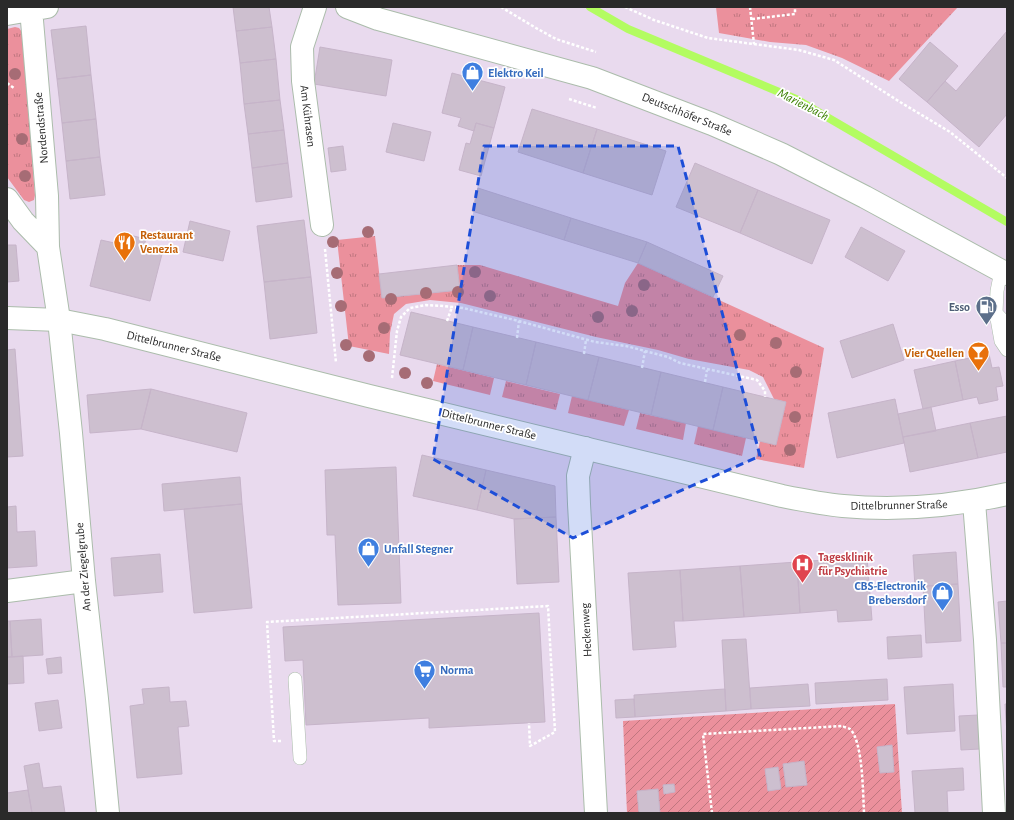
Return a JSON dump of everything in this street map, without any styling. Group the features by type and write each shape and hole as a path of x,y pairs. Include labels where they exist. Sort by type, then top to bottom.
{"street":[{"name":"Am Kührasen","path":"315,7 302,47 303,81 322,226"},
{"name":"Deutschhöfer Straße","path":"347,7 378,19 592,78 643,96 712,124 788,158 865,197 1004,272"},
{"path":"7,14 39,8"},
{"name":"Nordendstraße","path":"39,8 48,247 59,320"},
{"path":"7,199 23,221 48,247"},
{"name":"Dittelbrunner Straße","path":"7,318 59,320 105,329 782,496 842,506 876,508 916,507 974,502 1007,494"},
{"name":"An der Ziegelgrube","path":"59,320 108,813"},
{"name":"Heckenweg","path":"585,448 578,476 578,504 596,813"},
{"path":"974,502 985,640 994,813"},
{"path":"7,591 84,582"}],"lane":[{"path":"1004,272 997,291 996,313 1001,341 1007,350"},
{"path":"996,313 1007,325"},
{"path":"295,679 300,758"}],"path":[{"path":"625,7 654,20 708,38 799,50 834,60 950,132 1007,178"},
{"path":"750,7 754,44"},
{"path":"752,19 795,14 795,7"},
{"path":"566,98 604,110"},
{"path":"322,226 336,358"},
{"path":"389,400 397,331 401,317 410,308 426,305 452,307 520,321 586,340 626,346 668,357 680,363 757,380 765,390 765,397"},
{"path":"447,321 452,307"},
{"path":"516,338 520,321"},
{"path":"584,354 586,340"},
{"path":"642,368 645,351"},
{"path":"705,382 707,370"},
{"path":"299,740 274,741 267,622 548,606 555,732 530,746 529,723"},
{"path":"712,813 703,734 842,726 850,729 855,736 859,747 864,813"}],"highlighted area":[{"path":"484,146 678,146 760,456 573,538 433,459"}],"green space":[{"path":"716,7 958,7 889,81 842,58 806,45 770,42 719,33"},
{"path":"15,27 19,28 22,32 35,195 34,200 29,202 24,200 7,177 7,29"},
{"path":"375,236 382,298 460,290 457,265 480,265 618,306 625,283 638,263 824,348 804,468 756,459 760,441 776,444 786,402 774,399 763,377 749,370 689,359 658,350 596,337 461,303 430,300 406,304 394,314 390,333 389,354 349,346 337,240"},
{"path":"437,364 494,378 490,395 433,381"},
{"path":"506,381 560,394 556,410 502,397"},
{"path":"572,396 629,410 624,426 568,413"},
{"path":"640,413 686,423 683,440 636,429"},
{"path":"698,426 746,438 742,456 694,444"},
{"path":"895,704 902,813 627,813 623,721"}],"building":[{"path":"233,7 269,7 272,27 236,31"},
{"path":"86,26 91,75 57,79 51,30"},
{"path":"272,27 276,59 240,63 236,31"},
{"path":"1007,31 1007,114 979,147 927,102 945,81 956,91"},
{"path":"930,42 958,66 927,102 899,79"},
{"path":"320,47 392,60 386,96 314,84"},
{"path":"276,59 280,100 244,104 240,63"},
{"path":"452,73 505,87 494,128 476,123 474,131 458,126 461,118 442,113"},
{"path":"91,75 96,119 62,123 57,79"},
{"path":"280,100 284,130 248,134 244,104"},
{"path":"532,109 597,129 583,173 518,152"},
{"path":"96,119 100,157 66,161 62,123"},
{"path":"393,123 431,132 424,161 386,152"},
{"path":"476,123 494,128 481,176 459,170 466,143 470,144"},
{"path":"597,129 666,151 652,195 583,173"},
{"path":"284,130 288,163 252,168 248,134"},
{"path":"343,146 346,170 331,172 328,148"},
{"path":"100,157 105,195 70,199 66,161"},
{"path":"288,163 292,197 256,202 252,168"},
{"path":"695,163 758,190 740,233 676,207"},
{"path":"478,188 571,218 564,240 472,211"},
{"path":"758,190 830,220 812,264 740,233"},
{"path":"571,218 647,242 638,263 564,240"},
{"path":"304,220 311,277 264,282 257,226"},
{"path":"190,221 230,231 223,261 183,252"},
{"path":"861,227 905,251 888,281 845,257"},
{"path":"121,233 146,239 143,249 162,254 150,301 90,286 101,240 119,244"},
{"path":"647,242 723,276 713,297 638,263"},
{"path":"7,245 16,245 19,281 7,282"},
{"path":"457,265 460,290 382,298 379,274"},
{"path":"311,277 317,333 270,339 264,282"},
{"path":"411,312 473,327 463,370 400,355"},
{"path":"893,324 904,360 852,378 840,341"},
{"path":"473,327 536,342 526,385 463,370"},
{"path":"536,342 599,357 588,400 526,385"},
{"path":"15,349 23,456 7,457 7,350"},
{"path":"989,354 992,368 999,367 1003,386 996,387 998,400 979,404 977,397 963,400 955,361"},
{"path":"599,357 661,372 651,415 588,400"},
{"path":"955,361 963,400 923,409 914,370"},
{"path":"661,372 723,387 713,430 651,415"},
{"path":"723,387 786,402 776,445 713,430"},
{"path":"151,389 247,413 237,452 141,429"},
{"path":"151,389 141,429 90,433 87,395"},
{"path":"895,399 904,443 837,458 828,413"},
{"path":"931,407 936,431 903,437 898,414"},
{"path":"1007,416 1007,452 978,458 970,423"},
{"path":"970,423 978,458 910,472 903,437"},
{"path":"422,455 486,470 477,510 413,496"},
{"name":"Unfall Stegner","path":"396,467 401,603 338,605 335,535 327,535 325,470"},
{"path":"486,470 555,486 556,517 514,519 477,510"},
{"path":"240,477 242,504 164,511 162,484"},
{"path":"242,504 252,608 194,613 184,509"},
{"path":"16,506 17,532 35,531 37,566 7,568 7,507"},
{"path":"556,517 559,582 517,584 514,519"},
{"path":"956,552 958,584 915,587 913,555"},
{"path":"160,554 163,592 114,596 111,558"},
{"path":"867,557 872,620 838,622 837,610 800,613 797,562"},
{"path":"797,562 800,613 744,617 740,566"},
{"path":"740,566 744,617 683,621 680,570"},
{"path":"680,570 683,621 674,621 676,647 633,650 628,573"},
{"name":"CBS-Electronik Brebersdorf","path":"958,584 961,641 926,643 923,586"},
{"path":"1007,601 1007,643 1001,643 998,602"},
{"name":"Norma","path":"539,613 545,722 429,728 429,718 306,725 303,660 285,661 283,627"},
{"path":"41,619 43,655 12,657 10,621"},
{"path":"7,621 10,621 12,657 7,657"},
{"path":"921,635 922,657 888,659 887,637"},
{"path":"746,639 751,709 726,711 722,640"},
{"path":"1001,643 1007,643 1007,687 1003,687"},
{"path":"23,656 24,683 7,684 7,657"},
{"path":"61,657 62,673 48,674 46,659"},
{"path":"887,679 888,700 816,704 815,683"},
{"path":"808,684 810,706 751,709 750,688"},
{"path":"953,684 955,731 907,734 904,687"},
{"path":"169,687 170,702 186,701 189,726 178,727 182,774 137,778 130,706 144,704 142,689"},
{"path":"725,689 726,711 635,717 634,695"},
{"path":"634,699 635,717 616,718 615,700"},
{"path":"58,700 62,728 39,731 35,703"},
{"path":"1005,704 1007,704 1007,734"},
{"path":"978,715 980,749 961,750 959,716"},
{"path":"892,745 894,772 880,773 877,747"},
{"path":"804,761 807,785 786,787 783,764"},
{"path":"39,763 43,788 61,786 65,813 32,813 24,766"},
{"path":"778,767 781,789 768,791 765,769"},
{"path":"963,768 964,790 947,791 948,813 915,813 912,771"},
{"path":"674,784 675,792 664,794 663,785"},
{"path":"658,789 660,813 639,813 637,791"},
{"path":"28,790 32,813 7,813 7,793"}],"waterway":[{"name":"Marienbach","path":"590,7 628,29 796,99 1007,222"}],"place":[{"name":"Elektro Keil","path":"473,92"},
{"name":"Restaurant Venezia","path":"125,262"},
{"name":"Esso","path":"986,326"},
{"name":"Vier Quellen","path":"979,372"},
{"name":"Unfall Stegner","path":"368,568"},
{"name":"Tagesklinik für Psychiatrie","path":"802,584"},
{"name":"CBS-Electronik Brebersdorf","path":"942,612"},
{"name":"Norma","path":"424,690"}]}
